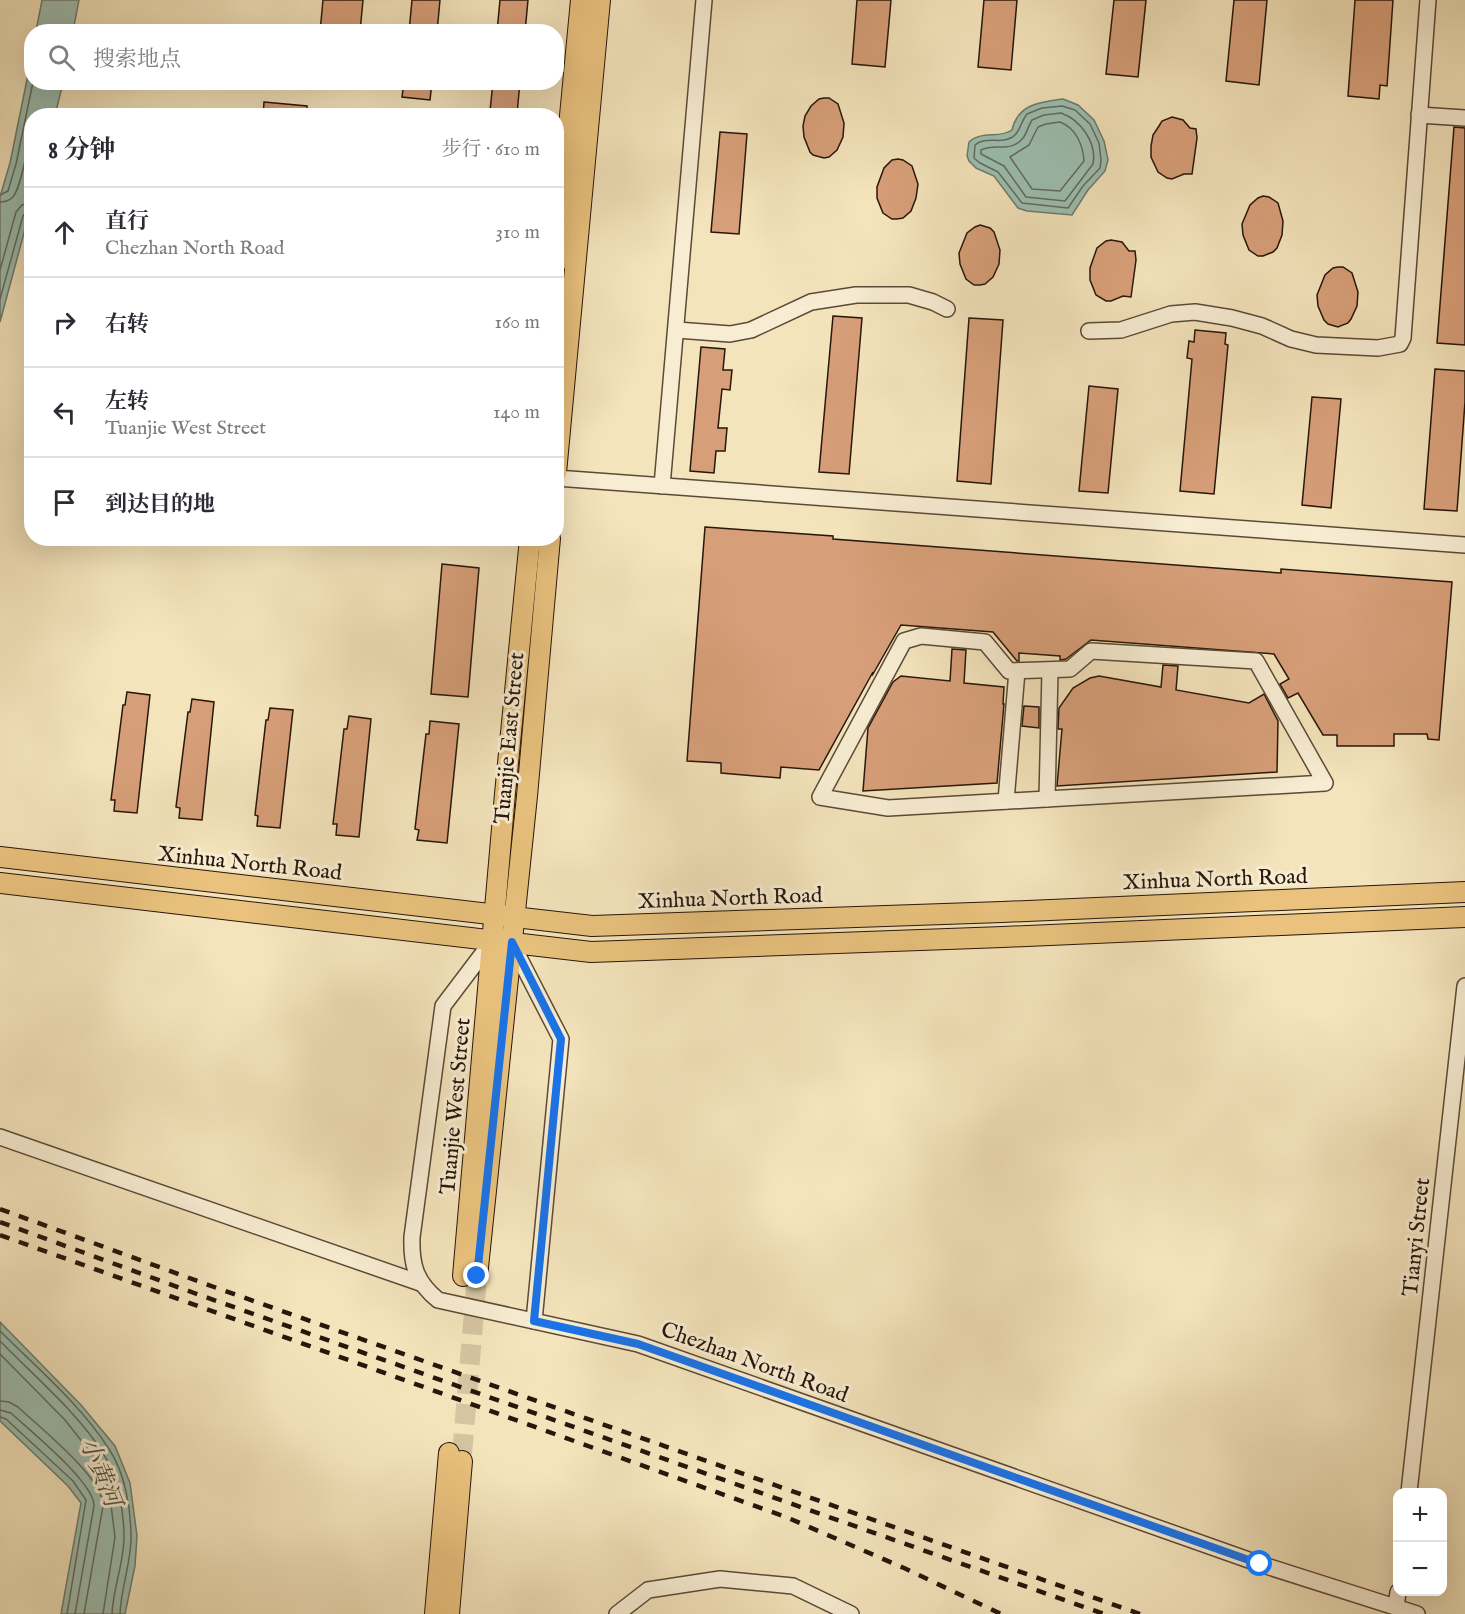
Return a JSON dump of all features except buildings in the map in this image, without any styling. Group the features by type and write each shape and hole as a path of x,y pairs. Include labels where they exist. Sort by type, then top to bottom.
{"main road":[{"path":"564,184 581,0"},
{"path":"564,389 600,0"},
{"name":"Tuanjie East Street","path":"502,941 529,546"},
{"name":"Tuanjie East Street","path":"504,915 549,546"},
{"name":"Xinhua North Road","path":"0,857 592,926 1002,912 1465,891"},
{"path":"0,883 591,952 1003,938 1465,917"},
{"name":"Tuanjie West Street","path":"470,1276 502,941"},
{"path":"435,1614 455,1454 449,1614"}],"street":[{"path":"662,486 704,0"},
{"path":"1089,331 1121,330 1171,314 1195,312 1262,326 1291,339 1316,345 1378,348 1400,344 1403,338 1428,0"},
{"path":"1419,115 1465,118"},
{"path":"676,330 705,333 740,332 750,330 811,302 856,295 909,295 947,309"},
{"path":"564,476 662,486 1465,545"},
{"path":"921,636 985,642 1009,671 1017,671 1070,669 1090,651 1256,661 1325,783 888,808 820,797 904,641 921,636"},
{"path":"1006,801 1017,671"},
{"path":"1047,799 1050,671"},
{"path":"420,1283 411,1255 412,1237 443,1006 502,941 561,1039 534,1321"},
{"name":"Tianyi Street","path":"1409,1488 1465,986"},
{"name":"Chezhan North Road","path":"0,1137 420,1283 438,1300 638,1344 1260,1564 1417,1614"},
{"path":"617,1614 648,1590 720,1579 793,1586 851,1614"},
{"path":"1396,1607 1397,1596"}],"water":[{"path":"42,0 79,0 74,24 37,24"},
{"path":"25,90 61,90 57,108 24,108 24,233 0,322 0,197 10,163"},
{"path":"1063,99 1078,105 1094,120 1104,141 1108,160 1105,171 1088,190 1072,215 1027,211 1018,208 994,176 976,168 969,161 967,156 969,142 979,136 1007,133 1012,130 1019,115 1031,106"},
{"name":"小黄河","path":"0,1322 81,1405 115,1446 130,1483 137,1536 135,1566 125,1614 61,1614 81,1503 68,1486 0,1421"}],"tunnel":[{"path":"462,1454 477,1277"}],"railway":[{"path":"0,1209 214,1287 1140,1614"},
{"path":"0,1222 194,1293 1104,1614"},
{"path":"0,1235 786,1517 904,1568 1001,1614"}],"route":[{"path":"477,1276 512,942 561,1039 534,1321 638,1344 1260,1564"}]}
